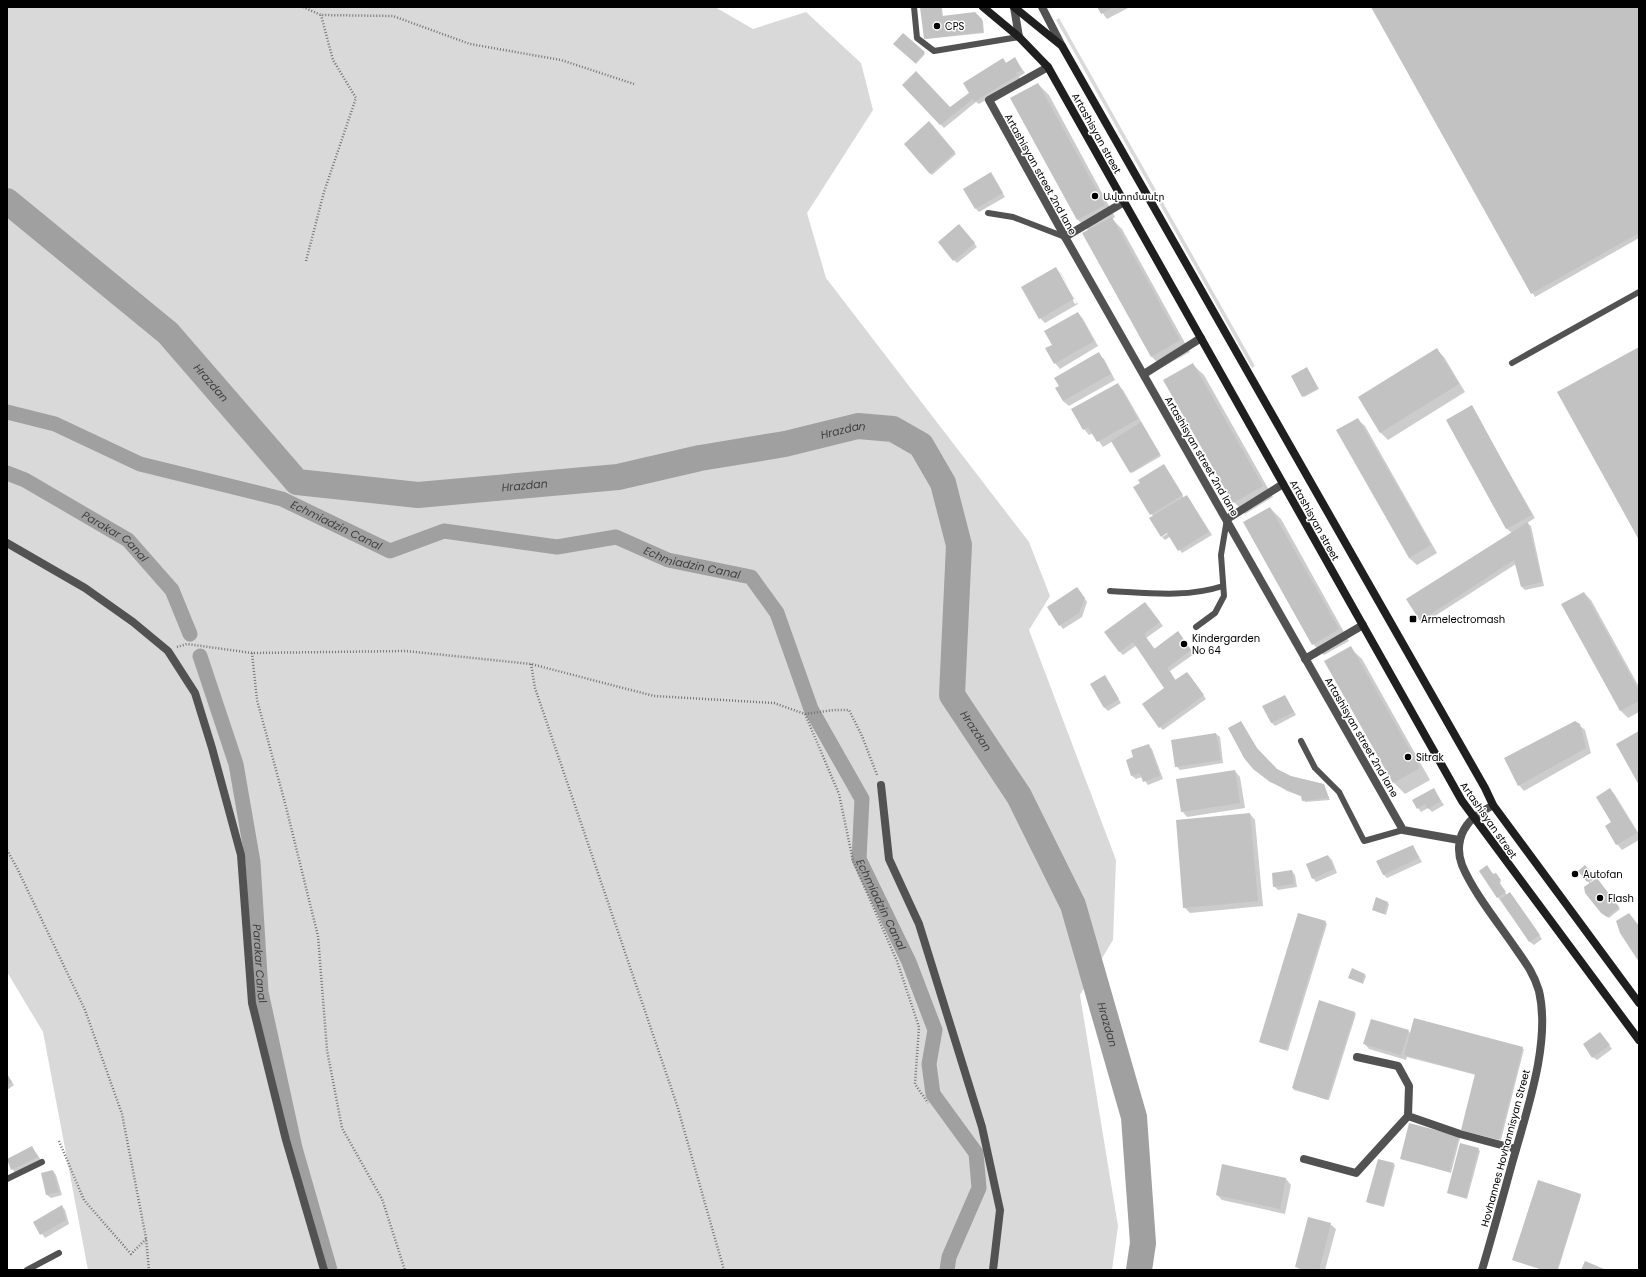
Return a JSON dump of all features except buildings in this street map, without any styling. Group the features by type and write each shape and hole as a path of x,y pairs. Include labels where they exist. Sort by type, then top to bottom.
{"main road":[{"name":"Artashisyan street","path":"982,7 1019,37 1048,66 1462,802 1639,1040"},
{"name":"Artashisyan street","path":"1014,7 1062,46 1486,788 1493,805 1639,1003"}],"street":[{"path":"1014,7 1019,37"},
{"path":"1042,7 1062,46"},
{"name":"Artashisyan street 2nd lane","path":"1048,66 989,100 1065,237 1403,830"},
{"path":"1065,237 1124,202"},
{"path":"1144,374 1201,338"},
{"path":"1226,520 1284,484"},
{"path":"7,543 85,588 133,622 168,651 195,693 212,748 241,855 252,1003 288,1147 324,1270"},
{"path":"1305,659 1363,625"},
{"path":"881,785 889,859 920,924 982,1126 1000,1210 993,1270"},
{"path":"1403,830 1459,840 1467,824 1473,818 1493,805"},
{"name":"Hovhannes Hovhannisyan Street","path":"1459,840 1459,852 1465,870 1483,900 1534,975 1539,993 1542,1016 1539,1059 1484,1269"},
{"path":"1304,1159 1356,1173 1408,1116 1409,1086 1398,1066 1356,1057"},
{"path":"1408,1116 1460,1134 1516,1149"}],"lane":[{"path":"914,7 918,38 934,51 1019,37"},
{"path":"988,213 1013,217 1065,237"},
{"path":"1512,363 1639,292"},
{"path":"1196,627 1215,613 1222,603 1224,596 1221,555 1226,520"},
{"path":"1110,591 1174,594 1204,592 1223,586"},
{"path":"1301,741 1315,768 1339,792 1364,840 1403,830"},
{"path":"7,1179 42,1162"},
{"path":"27,1270 59,1253"}],"path":[{"path":"303,7 321,15 393,16 470,44 562,60 634,84"},
{"path":"306,261 324,192 356,98 333,60 321,15"},
{"path":"168,651 187,644 252,653 406,651 531,664 654,696 774,703 805,714 834,710 849,710 862,736 881,785"},
{"path":"252,653 257,700 286,803 318,936 327,1050 342,1128 382,1199 405,1270"},
{"path":"531,664 535,688 677,1105 724,1270"},
{"path":"805,714 839,794 853,861 897,961 919,1028 914,1084 928,1103"},
{"path":"7,850 85,1010 119,1107 146,1238 149,1270"},
{"path":"59,1141 84,1200 131,1254 146,1238"}],"shaded area":[{"path":"7,7 715,7 753,29 806,12 861,63 873,110 807,213 826,278 1029,542 1050,596 1029,630 1116,860 1113,940 1080,995 1118,1226 1112,1270 88,1270 43,1032 7,972"},
{"path":"1059,18 1255,366 1252,368 1056,20"}],"waterway":[{"name":"Hrazdan","path":"7,201 168,333 297,482 418,495 618,477 700,458 785,444 858,426 893,429 921,445 943,483 959,545 952,695 1019,796 1073,905 1134,1117 1143,1243 1139,1270"},
{"name":"Echmiadzin Canal","path":"7,412 55,424 140,464 282,499 390,551 444,531 557,547 616,537 668,560 751,577 777,613 811,709 862,799 859,859 909,962 935,1030 929,1064 933,1094 976,1153 979,1188 949,1257 947,1270"},
{"name":"Parakar Canal","path":"7,473 25,480 128,540 172,590 190,634"},
{"name":"Parakar Canal","path":"200,656 236,764 253,862 261,992 295,1148 330,1270"}],"place":[{"name":"CPS","path":"937,26"},
{"name":"Ավտոմասէր","path":"1095,196"},
{"name":"Armelectromash","path":"1413,619"},
{"name":"Kindergarden No 64","path":"1184,644"},
{"name":"Sitrak","path":"1408,757"},
{"name":"Autofan","path":"1575,874"},
{"name":"Flash","path":"1600,898"}]}
